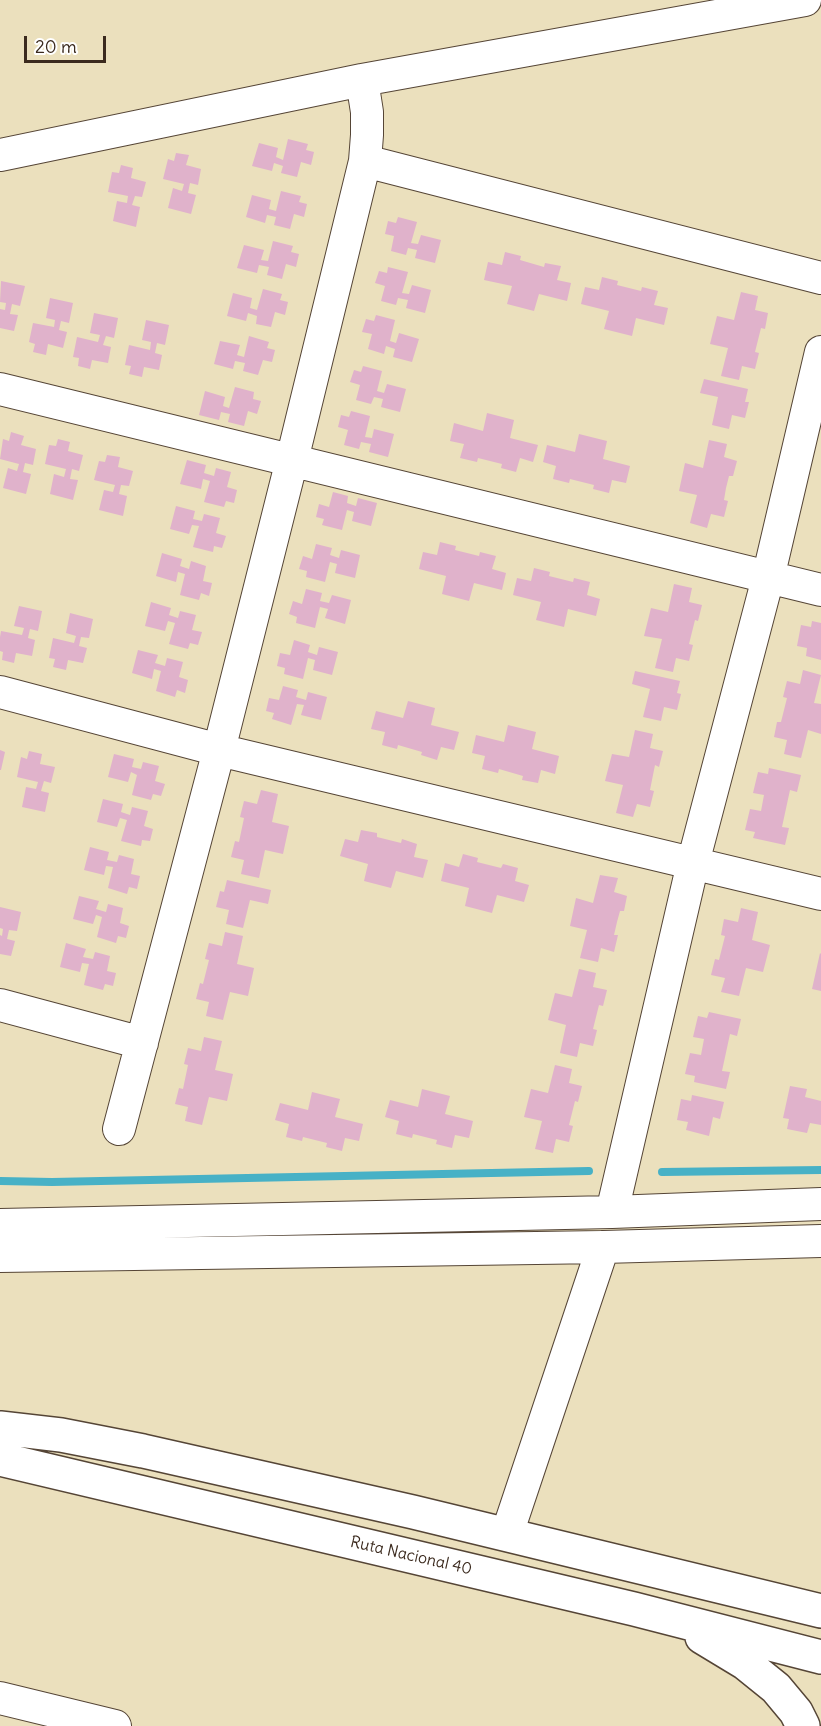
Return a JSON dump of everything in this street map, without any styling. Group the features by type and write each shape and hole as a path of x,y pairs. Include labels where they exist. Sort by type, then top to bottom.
{"main road":[{"path":"0,1428 61,1435 143,1451 507,1534 821,1611"},
{"name":"Ruta Nacional 40","path":"0,1459 634,1609 821,1657"},
{"path":"634,1609 708,1639 745,1663 776,1688 796,1712 802,1726"}],"street":[{"path":"0,155 362,80 804,0"},
{"path":"119,1129 219,750 365,161 368,135 362,80"},
{"path":"365,161 821,278"},
{"path":"612,1212 693,863 768,578 821,352"},
{"path":"0,389 821,590"},
{"path":"0,692 219,750 821,894"},
{"path":"0,1005 142,1042"},
{"path":"0,1225 612,1212 821,1204"},
{"path":"0,1256 603,1247 821,1241"},
{"path":"507,1534 603,1247"},
{"path":"0,1698 115,1726"}],"building":[{"path":"288,139 308,144 306,150 314,152 311,165 301,162 297,177 281,173 283,166 274,163 272,171 252,166 259,143 278,148 276,157 283,160"},
{"path":"176,153 189,155 186,165 201,169 198,185 190,183 188,193 196,195 191,214 168,208 173,188 182,191 184,184 163,179 168,159 174,161"},
{"path":"121,165 133,168 131,178 146,182 142,197 135,196 132,205 140,207 136,227 113,221 117,201 127,203 128,196 108,192 112,172 119,173"},
{"path":"281,191 301,196 299,202 307,204 304,217 294,214 290,229 274,225 276,217 267,215 265,223 246,217 252,195 271,200 269,209 276,211"},
{"path":"398,217 417,222 411,243 418,244 421,235 441,240 435,263 415,258 417,250 408,248 406,255 391,251 394,236 385,234 388,221 396,223"},
{"path":"273,241 293,246 291,252 299,254 296,267 286,264 282,279 267,275 269,267 259,265 257,273 237,268 244,245 264,250 261,260 268,261"},
{"path":"505,252 521,256 520,260 544,267 545,263 561,266 557,280 571,283 567,301 539,294 534,311 507,304 512,286 484,280 488,262 502,265"},
{"path":"388,267 408,272 402,293 409,294 412,285 431,290 425,313 406,308 408,300 398,298 396,305 381,301 385,286 375,283 379,271 387,273"},
{"path":"602,277 618,281 617,285 641,291 642,287 658,291 654,305 668,308 664,325 636,318 632,336 604,329 609,311 581,304 585,287 599,290"},
{"path":"1,281 25,286 20,306 12,304 10,314 18,315 14,331 0,328 0,309 5,310 6,303 0,302"},
{"path":"263,289 282,294 280,300 288,302 285,315 275,312 271,327 256,324 257,316 248,313 246,321 227,316 233,293 252,298 250,308 257,310"},
{"path":"741,292 758,296 755,310 768,313 765,329 761,328 755,352 759,353 755,369 742,366 739,380 721,376 728,348 710,344 717,316 734,320"},
{"path":"50,298 73,303 69,323 61,321 59,330 67,332 63,348 48,344 46,355 33,352 35,344 29,342 33,323 54,327 55,320 46,318"},
{"path":"94,313 118,318 114,338 106,336 103,345 111,347 108,363 92,360 90,369 78,366 79,358 73,357 77,337 98,342 100,335 90,333"},
{"path":"376,315 395,320 390,341 396,343 399,333 419,339 412,362 393,357 395,349 386,346 384,354 368,349 372,334 362,332 366,319 374,321"},
{"path":"146,320 169,325 165,345 157,343 155,353 162,355 159,370 144,367 142,377 129,374 131,366 125,365 129,345 150,350 151,342 142,340"},
{"path":"249,336 269,342 267,348 275,350 272,362 263,360 258,375 243,371 245,363 235,361 233,369 214,364 220,341 240,345 237,355 244,357"},
{"path":"363,366 382,371 377,391 384,393 387,384 406,389 400,412 381,407 383,399 374,397 371,404 356,400 360,385 350,382 354,370 361,372"},
{"path":"704,379 748,389 745,402 749,402 745,418 732,415 729,429 712,425 718,397 700,393"},
{"path":"235,387 254,392 253,399 261,401 257,414 248,411 244,426 228,422 230,414 221,412 219,420 199,415 205,391 225,397 223,406 229,408"},
{"path":"351,411 370,416 365,437 372,438 374,429 394,434 388,457 369,452 371,444 361,442 359,449 344,445 348,430 338,427 341,415 349,417"},
{"path":"487,413 514,420 510,438 538,445 533,462 520,458 516,472 501,468 502,464 478,458 477,462 460,458 464,444 450,441 454,423 483,431"},
{"path":"11,432 24,436 21,445 36,449 33,465 25,463 23,472 31,474 26,494 3,488 8,468 17,471 19,464 0,459 3,439 9,441"},
{"path":"579,434 607,441 603,459 630,466 626,483 612,480 609,493 593,489 594,485 570,479 569,483 553,479 556,466 543,462 547,445 575,452"},
{"path":"58,439 70,442 68,451 83,455 79,471 72,469 70,479 78,480 73,500 50,494 54,474 64,477 66,469 45,464 49,445 56,446"},
{"path":"709,440 727,444 724,457 737,461 733,476 729,476 726,488 724,500 728,501 724,517 711,514 707,528 690,523 697,495 679,491 685,463 703,468"},
{"path":"107,455 120,457 118,467 133,471 129,486 121,485 119,494 127,496 123,516 99,510 104,490 113,492 115,485 94,480 99,461 105,462"},
{"path":"187,460 206,465 204,473 214,476 216,468 231,472 227,487 237,490 234,503 226,501 224,507 204,502 210,481 203,479 201,489 180,484"},
{"path":"333,492 348,496 347,503 356,506 358,498 377,503 371,526 352,521 354,512 347,510 342,530 322,525 324,519 316,517 319,504 329,507"},
{"path":"176,506 195,511 193,519 202,521 204,514 220,518 216,533 226,536 222,548 214,546 213,552 193,547 199,526 192,525 189,534 170,529"},
{"path":"440,542 456,546 455,550 479,556 480,552 496,556 492,569 506,573 502,590 474,583 469,601 442,594 446,576 419,569 423,552 437,555"},
{"path":"316,544 332,548 330,555 339,558 341,550 360,555 355,578 335,573 337,564 330,562 325,582 306,577 307,571 299,569 303,556 312,559"},
{"path":"162,553 182,559 180,566 189,569 191,561 206,566 203,581 212,583 209,596 201,593 199,600 180,595 185,574 178,572 176,582 156,576"},
{"path":"534,568 550,572 549,576 573,582 574,578 590,582 587,595 600,599 596,616 568,609 564,627 536,620 541,602 513,595 517,578 531,581"},
{"path":"674,584 692,588 689,602 702,605 698,621 695,620 689,644 693,645 689,661 676,658 673,672 655,668 662,639 644,636 651,608 668,612"},
{"path":"306,589 322,593 320,601 329,603 332,595 351,600 345,624 325,618 328,609 320,607 315,628 296,623 297,617 289,614 293,601 302,604"},
{"path":"151,602 171,608 169,615 178,618 180,611 196,615 192,630 202,632 198,645 190,643 188,649 169,644 175,623 168,621 165,631 145,626"},
{"path":"19,606 42,611 38,631 30,629 28,638 35,640 32,656 16,653 14,663 2,660 0,637 1,631 22,635 24,628 14,626"},
{"path":"70,613 93,619 89,638 81,637 79,646 87,648 83,663 68,660 66,670 53,667 55,659 49,658 53,638 74,643 76,636 66,633"},
{"path":"812,621 821,623 821,660 806,656 807,648 797,646 801,625 811,627"},
{"path":"294,640 310,645 308,652 317,655 319,647 338,652 332,675 313,670 315,660 308,658 303,679 284,674 285,668 277,666 280,653 290,655"},
{"path":"138,650 158,655 155,663 165,666 167,658 183,662 179,677 188,680 185,693 177,690 175,697 156,691 161,671 154,669 152,679 132,673"},
{"path":"803,670 821,675 814,703 821,704 821,734 808,730 801,758 784,754 787,740 774,737 777,722 781,722 787,698 783,697 787,681 800,684"},
{"path":"635,671 680,681 677,693 681,694 677,710 664,707 661,721 643,717 650,689 632,684"},
{"path":"283,686 298,690 296,697 306,700 308,692 327,697 321,720 301,715 304,705 297,704 291,725 272,719 274,713 266,711 269,698 279,700"},
{"path":"408,701 435,708 431,725 459,732 454,750 441,747 437,760 421,755 422,752 398,745 397,749 382,745 385,732 371,729 376,711 403,718"},
{"path":"508,725 536,732 532,749 559,756 555,774 541,770 538,783 522,780 523,776 499,769 498,773 482,769 485,756 472,753 476,735 504,742"},
{"path":"635,730 653,734 650,748 663,751 659,767 655,765 650,790 654,791 650,807 637,804 633,817 616,813 623,785 605,781 612,754 629,757"},
{"path":"0,750 5,752 1,770 0,770"},
{"path":"29,751 42,754 40,764 55,767 51,783 44,781 41,791 49,793 45,812 22,807 26,787 36,789 38,782 17,777 21,757 27,759"},
{"path":"114,754 134,759 132,767 141,769 143,762 159,766 155,781 165,784 161,796 153,794 151,800 132,795 137,775 131,772 128,782 108,777"},
{"path":"769,768 801,775 797,792 790,790 782,827 789,828 785,845 753,838 755,832 745,830 750,809 761,811 764,795 753,793 758,772 768,774"},
{"path":"261,790 278,794 272,822 289,826 283,854 265,850 259,878 241,874 244,860 231,857 235,841 239,842 244,818 240,817 244,801 257,804"},
{"path":"103,799 123,804 121,812 130,815 132,807 148,811 144,826 153,829 150,841 142,840 141,846 121,841 127,820 120,818 117,827 97,822"},
{"path":"361,830 377,833 377,837 401,843 402,839 417,844 414,857 428,860 423,878 396,871 391,888 364,881 368,864 340,856 345,839 358,842"},
{"path":"90,847 109,852 107,860 117,862 119,855 134,859 131,874 140,876 137,889 129,887 127,894 108,888 113,867 106,866 104,875 84,870"},
{"path":"463,854 478,858 477,862 501,868 503,864 518,868 515,881 529,885 524,902 497,895 492,913 465,906 469,888 441,881 445,863 459,867"},
{"path":"600,875 618,878 614,892 627,896 624,911 620,911 617,922 614,935 618,935 614,952 601,948 598,962 580,958 587,930 570,926 576,898 593,903"},
{"path":"227,880 271,890 268,904 250,900 243,928 226,924 229,910 216,907 220,891 224,892"},
{"path":"79,896 99,901 96,909 106,912 108,904 123,908 120,923 129,926 126,938 118,936 116,943 97,937 102,917 96,915 93,924 73,919"},
{"path":"0,907 21,912 17,931 9,930 7,939 15,941 11,956 0,954 0,935 2,936 3,929 0,928"},
{"path":"741,908 758,912 752,940 770,945 763,972 746,968 739,996 721,992 725,978 711,975 715,959 719,960 725,936 721,935 724,919 738,922"},
{"path":"225,932 243,936 237,964 254,968 248,996 230,992 223,1020 206,1016 209,1002 196,999 200,983 203,984 209,960 205,959 209,943 222,946"},
{"path":"66,943 86,949 83,957 93,959 95,952 110,956 107,971 116,973 113,986 105,984 103,990 84,985 89,964 82,963 80,972 60,967"},
{"path":"821,954 821,991 812,989"},
{"path":"579,969 596,973 593,987 607,990 603,1006 599,1005 593,1029 597,1030 593,1046 580,1043 577,1057 560,1053 566,1025 548,1020 555,993 572,997"},
{"path":"709,1012 741,1019 737,1036 730,1034 722,1071 730,1072 726,1089 694,1082 695,1076 685,1074 690,1053 701,1055 704,1039 693,1037 698,1016 707,1018"},
{"path":"204,1037 222,1041 215,1070 233,1074 227,1101 209,1097 202,1125 185,1121 188,1107 175,1104 179,1088 183,1089 188,1065 184,1064 188,1048 201,1051"},
{"path":"555,1065 572,1069 569,1083 582,1086 578,1102 575,1101 569,1125 573,1126 569,1142 556,1139 553,1153 535,1149 542,1121 524,1117 531,1089 548,1093"},
{"path":"790,1086 807,1089 805,1097 821,1101 821,1125 810,1123 807,1133 787,1129 789,1119 783,1118"},
{"path":"422,1089 450,1096 445,1114 473,1121 469,1138 455,1135 452,1148 436,1144 437,1140 413,1134 412,1138 396,1134 399,1121 385,1117 390,1100 418,1107"},
{"path":"312,1092 340,1099 335,1117 363,1124 359,1141 345,1138 342,1151 326,1147 327,1143 303,1137 302,1141 286,1137 289,1124 275,1120 280,1103 308,1110"},
{"path":"692,1095 724,1102 720,1119 713,1117 709,1136 686,1130 688,1122 677,1120 681,1099 691,1101"}],"waterway":[{"path":"662,1172 821,1170"},
{"path":"0,1181 52,1182 589,1171"}]}
